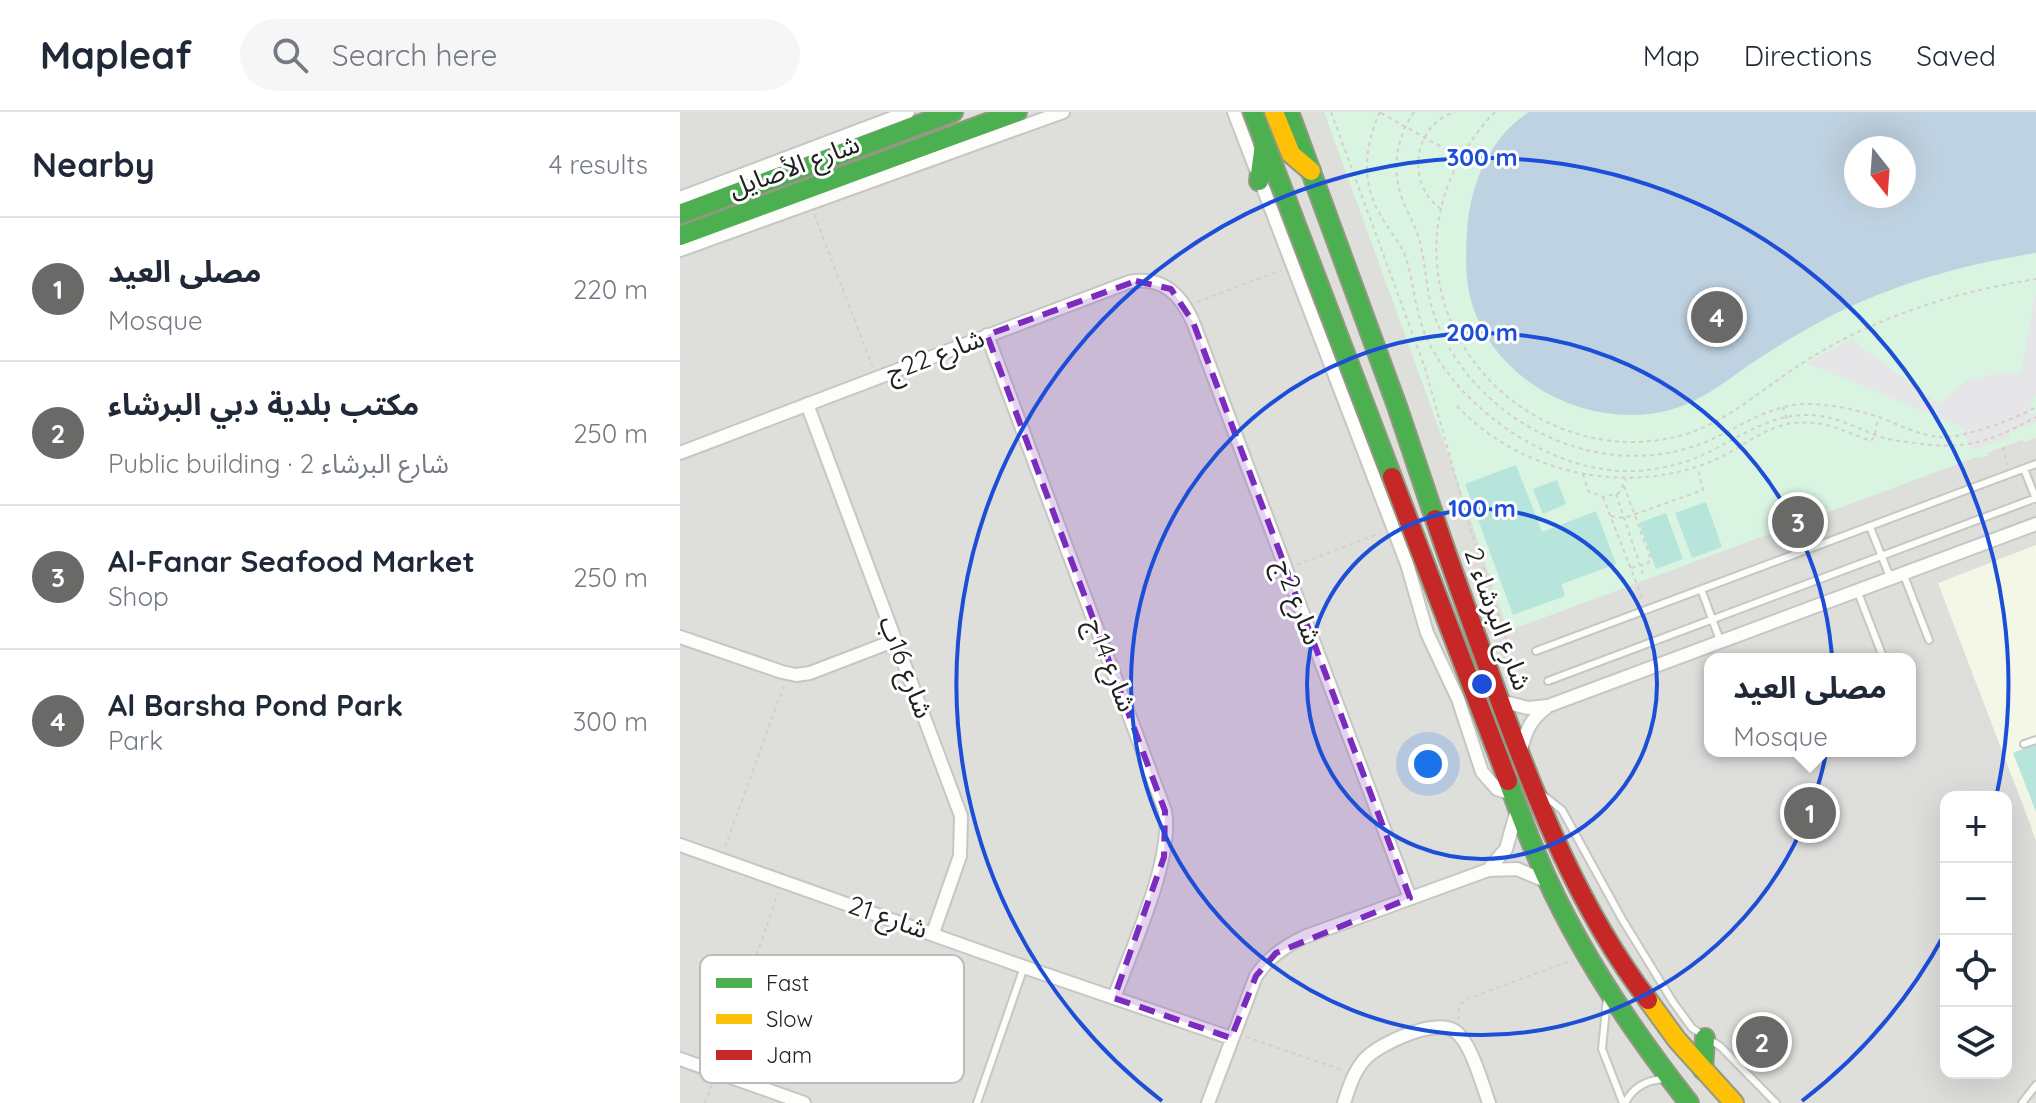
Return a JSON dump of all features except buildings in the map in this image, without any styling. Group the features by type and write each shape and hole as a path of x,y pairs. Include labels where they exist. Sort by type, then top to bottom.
{"street":[{"path":"680,198 908,112"},
{"name":"شارع الأصايل","path":"680,214 953,112"},
{"name":"شارع الأصايل","path":"680,236 746,218 1017,112"},
{"path":"680,250 746,218 809,202 1063,112"},
{"path":"1234,112 1393,528 1414,585 1427,633 1458,699 1482,772 1497,789 1515,802 1510,840 1488,870"},
{"name":"شارع البرشاء 2","path":"1253,112 1548,882 1608,986 1669,1080 1689,1103"},
{"path":"1274,112 1291,156 1300,166 1311,171"},
{"name":"شارع البرشاء 2","path":"1292,116 1397,406 1452,570 1520,755 1565,862 1606,938 1662,1021 1734,1103"},
{"path":"1259,181 1265,143"},
{"name":"شارع 22ج","path":"680,453 1136,281 1165,285 1176,293 1185,306"},
{"name":"شارع 2ج","path":"1185,306 1410,898"},
{"name":"شارع 14ج","path":"987,335 1167,820 1164,857 1114,998"},
{"name":"شارع 16ب","path":"807,404 961,816 960,856 933,933"},
{"path":"1500,701 1528,708 1548,706 2036,524"},
{"path":"680,637 788,674 810,673 896,640"},
{"path":"1520,755 1528,727 1536,715 1548,706"},
{"name":"شارع 21","path":"680,845 1114,998 1232,1035"},
{"path":"1208,1103 1256,976 1276,953 1304,937 1488,870 1517,869 1548,882"},
{"path":"1344,1103 1354,1074 1372,1052 1388,1042 1436,1026 1458,1033 1471,1056 1489,1103"},
{"path":"1703,1070 1705,1038"},
{"path":"680,1059 700,1066"},
{"path":"747,1083 804,1103"}],"lane":[{"path":"1536,651 2036,464"},
{"path":"1548,681 2036,498 2024,469"},
{"path":"1870,527 1882,557 1897,575 1929,640"},
{"path":"1701,589 1721,643"},
{"path":"1857,590 1881,653"},
{"path":"2024,744 2036,740"},
{"path":"1535,792 1550,799 1562,810 1662,986 1689,1024 1721,1047 1776,1103"},
{"path":"977,1103 1024,967"},
{"path":"1608,986 1602,1049 1624,1103"},
{"path":"1624,1103 1634,1090 1645,1083 1657,1079 1669,1080"},
{"path":"2022,1103 2036,1085"}],"path":[{"path":"1331,112 1425,368 1467,518 1505,634 1512,672"},
{"path":"1460,157 1380,112 1370,133 1366,155 1373,200 1403,251 1416,309 1437,358 1476,403 1512,430 1551,452 1607,470 1664,467 1696,458 1758,426 1786,417 1824,416 1875,435 1919,444 1962,446 2036,417"},
{"path":"1414,112 1405,126 1397,151 1397,176 1403,201 1421,244 1432,311 1451,353 1482,391 1508,414 1565,444 1594,452 1652,456 1693,447 1766,411 1809,404 1836,406 1879,417 1924,434 1946,437 1977,430 2036,407"},
{"path":"1441,209 1430,201 1416,165 1424,136 1433,125 1455,112"},
{"path":"1495,112 1460,157 1441,209 1437,240 1441,288 1449,319 1472,361 1507,397 1536,417 1567,431 1617,443 1650,442 1702,428 1734,411 1807,360 1876,324 1955,296 2036,279"},
{"path":"809,202 877,378"},
{"path":"1185,306 1291,266"},
{"path":"1457,406 1484,430 1527,455 1565,470 1626,478 1666,476 1698,466 1723,456 1766,431 1788,424 1825,423 1869,441 1874,440 1879,417"},
{"path":"1783,407 1788,424"},
{"path":"1717,437 1722,446"},
{"path":"2003,447 2009,474"},
{"path":"1611,516 1624,518 1703,490 1698,466"},
{"path":"1584,473 1588,491 1603,497 1616,494 1624,486 1626,478"},
{"path":"1624,486 1651,559 1629,568"},
{"path":"1616,494 1644,577"},
{"path":"1603,497 1648,609"},
{"path":"1286,569 1393,528"},
{"path":"721,859 788,674"},
{"path":"757,955 783,881"},
{"path":"1458,1033 1459,1008 1464,1000 1589,954"},
{"path":"1232,1035 1354,1074"},
{"path":"705,1103 712,1083"}],"highlighted area":[{"path":"1136,281 1171,289 1193,322 1410,898 1276,953 1256,976 1231,1038 1114,998 1164,857 1165,811 987,335"}],"shaded area":[{"path":"680,112 2036,112 2036,1103 680,1103"},
{"path":"1324,112 2036,112 2036,438 2022,440 1987,453 1988,456 1974,458 1508,631 1456,476"},
{"path":"1529,112 2036,112 2036,253 1977,264 1918,280 1861,302 1800,333 1713,390 1678,407 1634,415 1603,413 1543,391 1517,372 1496,350 1479,323 1469,292 1466,269 1469,214 1477,180 1503,135"},
{"path":"2036,293 2036,393 2029,411 2030,416 2036,413 2036,422 2009,432 2010,437 1973,450 1962,427 1807,363 1851,339 1939,404 1966,381 2002,372 2020,374"},
{"path":"1516,465 1542,532 1596,511 1616,564 1562,584 1565,596 1513,615 1465,484"},
{"path":"1557,480 1566,504 1543,514 1533,489"},
{"path":"1706,502 1722,547 1692,558 1675,513"},
{"path":"1666,513 1683,559 1656,569 1639,523"},
{"path":"2036,545 2036,841 1938,583"},
{"path":"1959,639 2032,829 2012,840 2012,791 1940,791 1940,880 1764,980 1648,763 1704,740 1704,757 1916,757 1916,656"},
{"path":"2036,744 2036,812 2013,753"}],"traffic: fast":[{"path":"680,214 953,112"},
{"path":"680,236 1017,112"},
{"path":"1253,112 1392,477"},
{"path":"1289,112 1435,519"},
{"path":"1259,181 1264,145"},
{"path":"1508,781 1529,837 1568,922 1625,1015 1689,1103"},
{"path":"1703,1070 1705,1038"}],"traffic: slow":[{"path":"1274,112 1291,154 1311,171"},
{"path":"1648,1000 1677,1040 1734,1103"}],"traffic: jam":[{"path":"1392,477 1508,781"},
{"path":"1435,519 1544,815 1580,892 1623,965 1648,1000"}],"place":[{"name":"Al Barsha Pond Park","path":"1717,317"},
{"name":"Al-Fanar Seafood Market","path":"1798,522"},
{"name":"مصلى العيد","path":"1810,813"},
{"name":"مكتب بلدية دبي البرشاء","path":"1762,1042"}]}
